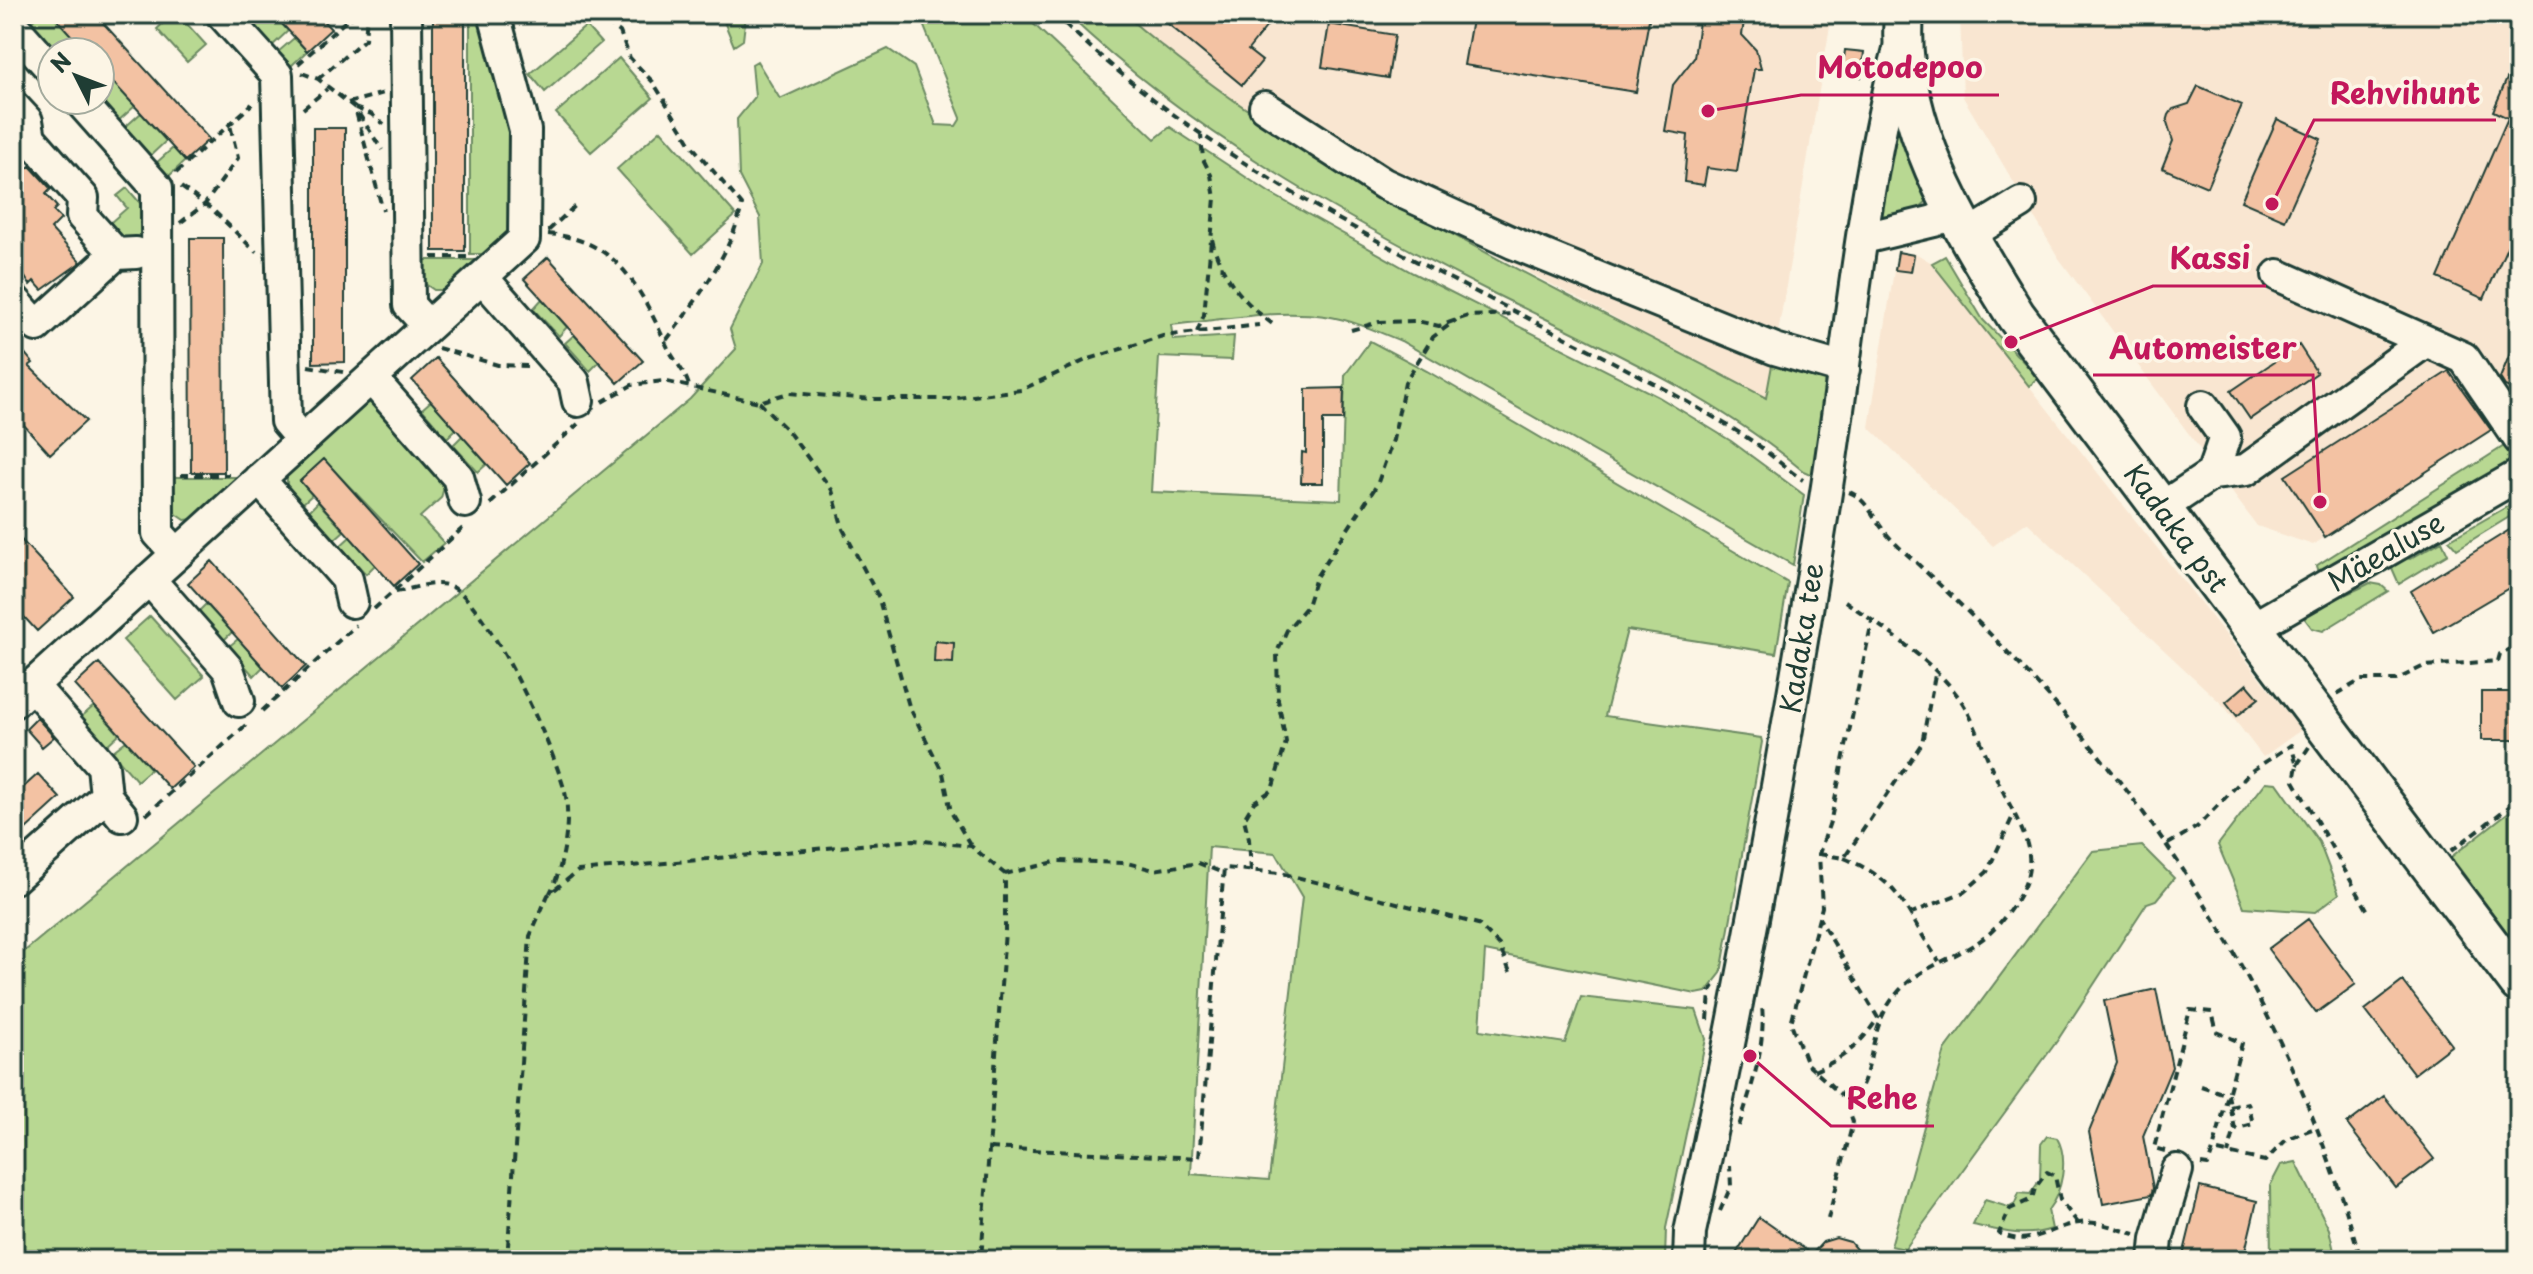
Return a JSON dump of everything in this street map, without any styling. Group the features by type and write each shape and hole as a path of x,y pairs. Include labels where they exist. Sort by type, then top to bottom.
{"main road":[{"name":"Kadaka pst","path":"1903,26 1908,83 1921,130 1961,224 2016,316 2519,983"}],"street":[{"path":"222,14 277,75 286,421 302,440"},
{"path":"406,14 409,305 426,336"},
{"path":"14,878 114,806 103,766 23,694 177,554 245,477 302,440 364,376 426,336 478,267 524,239 525,130 494,14"},
{"name":"Kadaka tee","path":"1689,1260 1690,1232 1738,1006 1767,844 1882,114 1903,26"},
{"path":"14,27 36,52"},
{"path":"14,107 27,121 30,138 25,150 83,198 82,216 116,254"},
{"path":"1265,107 1384,184 1513,243 1775,349 1844,369"},
{"path":"93,116 157,188 163,242 158,533 177,554"},
{"path":"1864,238 1934,221 1961,224 2021,203"},
{"path":"14,300 37,326 116,254 163,242"},
{"path":"478,267 574,382 586,410"},
{"path":"2278,275 2464,358 2519,439"},
{"path":"2161,508 2212,474 2246,470 2426,341"},
{"path":"364,376 458,477 473,511"},
{"path":"2203,406 2225,437 2212,474"},
{"name":"Mäealuse","path":"2252,628 2519,475"},
{"path":"245,477 347,579 352,602"},
{"path":"149,579 228,669 239,701"},
{"path":"2156,1250 2181,1167"}],"path":[{"path":"318,79 365,39 366,14 349,18 292,69 318,79 355,108 379,146 406,175"},
{"path":"595,14 620,32 630,58 653,82 693,147 742,205 736,230 685,317 665,342"},
{"path":"1055,14 1129,80 1201,135 1322,213 1678,397 1756,444 1785,466"},
{"path":"169,182 277,82"},
{"path":"292,118 328,89"},
{"path":"355,108 378,200"},
{"path":"163,242 205,204 238,158 230,125"},
{"path":"1197,332 1204,315 1215,198 1211,175 1203,159 1201,135"},
{"path":"176,185 205,204 257,253 282,252"},
{"path":"546,234 585,242 616,260 689,386"},
{"path":"1212,237 1222,269 1235,288 1257,313 1274,325"},
{"path":"418,257 478,267"},
{"path":"1351,330 1379,322 1417,321 1439,326 1487,314 1516,314"},
{"path":"1251,871 1244,819 1254,802 1272,790 1286,742 1278,700 1277,652 1287,630 1307,606 1316,577 1332,550 1377,485 1393,440 1405,382 1433,337 1456,320"},
{"path":"157,805 393,592 473,511 586,410 632,385 663,381 759,402 788,393 873,399 949,399 1021,390 1086,360 1163,336 1259,325"},
{"path":"426,336 498,365 562,368"},
{"path":"303,366 364,376"},
{"path":"759,402 787,430 832,490 843,529 878,596 909,706 943,773 951,812 971,846 1005,874"},
{"path":"167,475 245,477"},
{"path":"1887,534 2027,669 2087,737 2168,844 2231,948 2276,1033 2317,1127 2361,1260"},
{"path":"393,592 442,584 454,587 483,621 533,705 537,726 560,768 567,802 559,876 530,936 507,1260"},
{"path":"1814,1071 1844,1058 1862,1043 1899,991 1939,961 1970,946 1997,926 2027,881 2032,852 1994,775 1979,732 1956,693 1845,601"},
{"path":"1828,1219 1853,1122 1846,1099 1807,1064 1791,1023 1822,907 1819,854 1831,819 1872,621"},
{"path":"2327,699 2361,680 2396,680 2424,666 2498,661 2500,654 2519,644"},
{"path":"1844,858 1922,743 1936,674"},
{"path":"2168,844 2197,827 2250,772 2291,745 2297,765 2294,781 2368,911"},
{"path":"2444,857 2519,799"},
{"path":"1909,914 1964,892 1987,872 2014,813"},
{"path":"548,895 578,871 914,840 971,846"},
{"path":"1819,854 1844,858 1875,871 1901,895 1909,914 1939,961"},
{"path":"1005,874 1059,861 1127,863 1154,870 1198,863 1223,873"},
{"path":"990,1148 1199,1158 1224,868 1281,873 1478,924 1499,945 1510,972"},
{"path":"981,1260 1005,931 1005,874"},
{"path":"1819,918 1878,1018 1863,1091 1848,1107"},
{"path":"2190,1010 2212,1012 2217,1032 2242,1043 2228,1095 2208,1165 2181,1167 2154,1148 2190,1010"},
{"path":"2201,1086 2228,1095"},
{"path":"2228,1095 2235,1129 2228,1154"},
{"path":"2230,1107 2248,1103 2251,1113 2253,1124 2235,1129"},
{"path":"2213,1150 2265,1161 2287,1139 2317,1127"},
{"path":"2078,1223 2060,1200 2055,1176 2047,1172 2035,1188 2032,1199 2010,1209 1999,1233 2012,1239 2035,1239 2078,1223 2103,1223 2156,1250"}],"shaded area":[{"path":"1124,14 1832,14 1767,398 1420,215 1272,127 1174,58"},
{"path":"1960,14 2519,14 2519,410 2313,545 2257,526 2058,257 1963,97"},
{"path":"1897,252 1917,254 1932,263 2301,730 2263,757 2224,706 2027,522 1993,546 1869,427"}],"green space":[{"path":"40,14 52,14 72,36 39,36 28,25"},
{"path":"173,14 178,14 206,45 187,62 157,29"},
{"path":"251,14 273,14 288,31 272,46 246,18"},
{"path":"470,14 480,14 482,28 491,29 511,106 511,231 486,254 470,254"},
{"path":"721,14 746,14 743,40 734,46"},
{"path":"919,14 1023,14 1155,139 1170,127 1270,193 1413,273 1659,397 1731,441 1804,495 1793,565 1401,341 1335,318 1267,314 1171,325 1173,340 1234,336 1232,360 1159,357 1151,492 1341,500 1345,375 1370,341 1427,371 1788,583 1776,653 1627,630 1605,716 1761,738 1721,973 1706,992 1696,994 1485,951 1480,1030 1565,1043 1581,997 1696,1010 1706,1039 1666,1228 1665,1260 14,1260 14,960 690,399 736,349 730,329 763,264 760,217 739,176 737,119 755,97 752,64 757,61 780,99 888,49 914,67 936,125 956,126 961,118","holes":["1209,847 1276,853 1302,897 1269,1180 1191,1174"]},
{"path":"1067,14 1124,14 1195,72 1271,126 1351,176 1517,269 1766,398 1774,354 1831,378 1815,476 1803,471 1694,395 1438,265 1270,170 1165,97"},
{"path":"586,26 601,43 545,92 530,74"},
{"path":"294,38 307,51 291,66 278,52"},
{"path":"619,58 653,98 591,152 556,113"},
{"path":"116,85 135,106 117,122 112,116 116,116"},
{"path":"1893,110 1929,199 1915,212 1884,219 1880,215"},
{"path":"141,113 166,141 149,157 123,129"},
{"path":"661,130 736,215 693,254 617,169"},
{"path":"173,148 185,161 167,178 155,164"},
{"path":"127,188 140,203 150,195 147,234 133,245 103,229 127,208 117,196"},
{"path":"1945,256 1983,320 2039,378 2029,386 1932,263"},
{"path":"420,260 480,260 444,290 434,290 421,281"},
{"path":"542,299 567,327 559,336 533,309"},
{"path":"574,335 599,362 590,371 565,343"},
{"path":"367,398 374,399 446,480 441,498 420,517 444,543 422,562 324,460 300,481 312,495 302,504 287,487 287,474"},
{"path":"431,401 456,429 447,438 422,409"},
{"path":"462,436 487,464 478,472 453,445"},
{"path":"2512,441 2517,447 2515,465 2318,572 2316,566"},
{"path":"170,477 240,477 193,519 185,520 172,511"},
{"path":"2519,500 2519,511 2457,549 2449,540"},
{"path":"318,502 344,531 335,539 309,511"},
{"path":"350,537 375,565 366,574 340,546"},
{"path":"2442,541 2448,554 2399,584 2392,568 2400,556 2410,559"},
{"path":"2370,583 2381,585 2388,591 2323,631 2312,628 2302,615 2319,606"},
{"path":"206,604 232,632 223,641 197,613"},
{"path":"150,616 204,676 177,700 123,640"},
{"path":"238,639 263,667 254,676 228,647"},
{"path":"94,706 119,734 106,746 81,717"},
{"path":"126,741 151,769 137,781 112,752"},
{"path":"2266,782 2277,783 2319,842 2339,894 2315,912 2244,907 2218,845"},
{"path":"2519,804 2519,949 2451,857"},
{"path":"2142,846 2174,878 2156,900 2147,903 2057,1041 1905,1249 1891,1246 1945,1050 2093,851"},
{"path":"2047,1136 2057,1138 2063,1156 2060,1185 2048,1210 2052,1229 2022,1233 1973,1225 1985,1200 2008,1207 2015,1203 2019,1193 2030,1194 2040,1180 2041,1144"},
{"path":"2296,1162 2329,1229 2336,1260 2271,1260 2270,1186 2281,1165"}],"building":[{"path":"52,14 95,14 115,36 72,36"},
{"path":"273,14 317,14 331,29 307,51"},
{"path":"1156,14 1252,14 1267,26 1248,50 1262,61 1242,85"},
{"path":"1473,14 1650,14 1636,92 1464,65"},
{"path":"1700,14 1745,14 1742,35 1756,50 1761,69 1754,69 1737,172 1707,168 1704,185 1684,182 1688,135 1665,131 1673,85 1694,58"},
{"path":"433,17 465,17 465,251 433,251"},
{"path":"1329,24 1395,35 1388,78 1322,67"},
{"path":"116,37 209,139 185,161 116,86"},
{"path":"1845,50 1864,52 1861,77 1842,74"},
{"path":"2519,51 2519,220 2484,299 2438,278 2508,118 2493,111"},
{"path":"2198,86 2242,105 2207,187 2162,168 2173,141 2167,122 2169,115 2173,109 2189,104"},
{"path":"2277,119 2321,139 2285,220 2241,201"},
{"path":"313,128 345,128 345,362 313,363"},
{"path":"30,166 51,189 46,194 57,207 53,211 61,219 51,229 81,262 42,290 34,281 30,285 14,260 14,180"},
{"path":"190,238 223,238 224,472 191,472"},
{"path":"1898,252 1914,255 1911,272 1895,270"},
{"path":"548,257 643,361 618,383 524,279"},
{"path":"2519,332 2519,392 2505,386 2500,378"},
{"path":"2299,345 2317,373 2250,419 2231,391"},
{"path":"14,349 19,355 23,351 33,363 29,366 86,421 50,454 14,414"},
{"path":"436,358 530,463 506,485 412,380"},
{"path":"2449,371 2491,430 2325,537 2285,476"},
{"path":"1344,388 1343,420 1323,420 1323,483 1301,483 1302,452 1306,453 1306,389"},
{"path":"324,459 418,564 394,586 300,481"},
{"path":"2519,524 2519,582 2434,632 2411,591"},
{"path":"14,532 74,597 37,631 14,606"},
{"path":"212,561 306,666 282,688 188,583"},
{"path":"935,641 954,643 953,663 934,662"},
{"path":"99,663 194,767 170,789 75,685"},
{"path":"2247,684 2259,698 2237,716 2226,702"},
{"path":"2481,692 2519,692 2519,740 2481,740"},
{"path":"37,718 54,737 42,747 26,729"},
{"path":"38,774 60,798 14,840 14,796"},
{"path":"2308,919 2356,984 2316,1013 2268,949"},
{"path":"2403,981 2452,1045 2414,1074 2365,1010"},
{"path":"2156,989 2172,1067 2143,1136 2153,1188 2151,1195 2103,1204 2089,1132 2117,1063 2104,1001"},
{"path":"2384,1096 2434,1159 2396,1188 2347,1124"},
{"path":"2200,1187 2257,1201 2243,1260 2201,1260 2183,1256"},
{"path":"1759,1217 1812,1254 1823,1242 1836,1238 1850,1242 1865,1260 1732,1260"}],"place":[{"name":"Motodepoo","path":"1708,111"},
{"name":"Rehvihunt","path":"2272,204"},
{"name":"Kassi","path":"2011,342"},
{"name":"Automeister","path":"2320,502"},
{"name":"Rehe","path":"1750,1056"}]}
